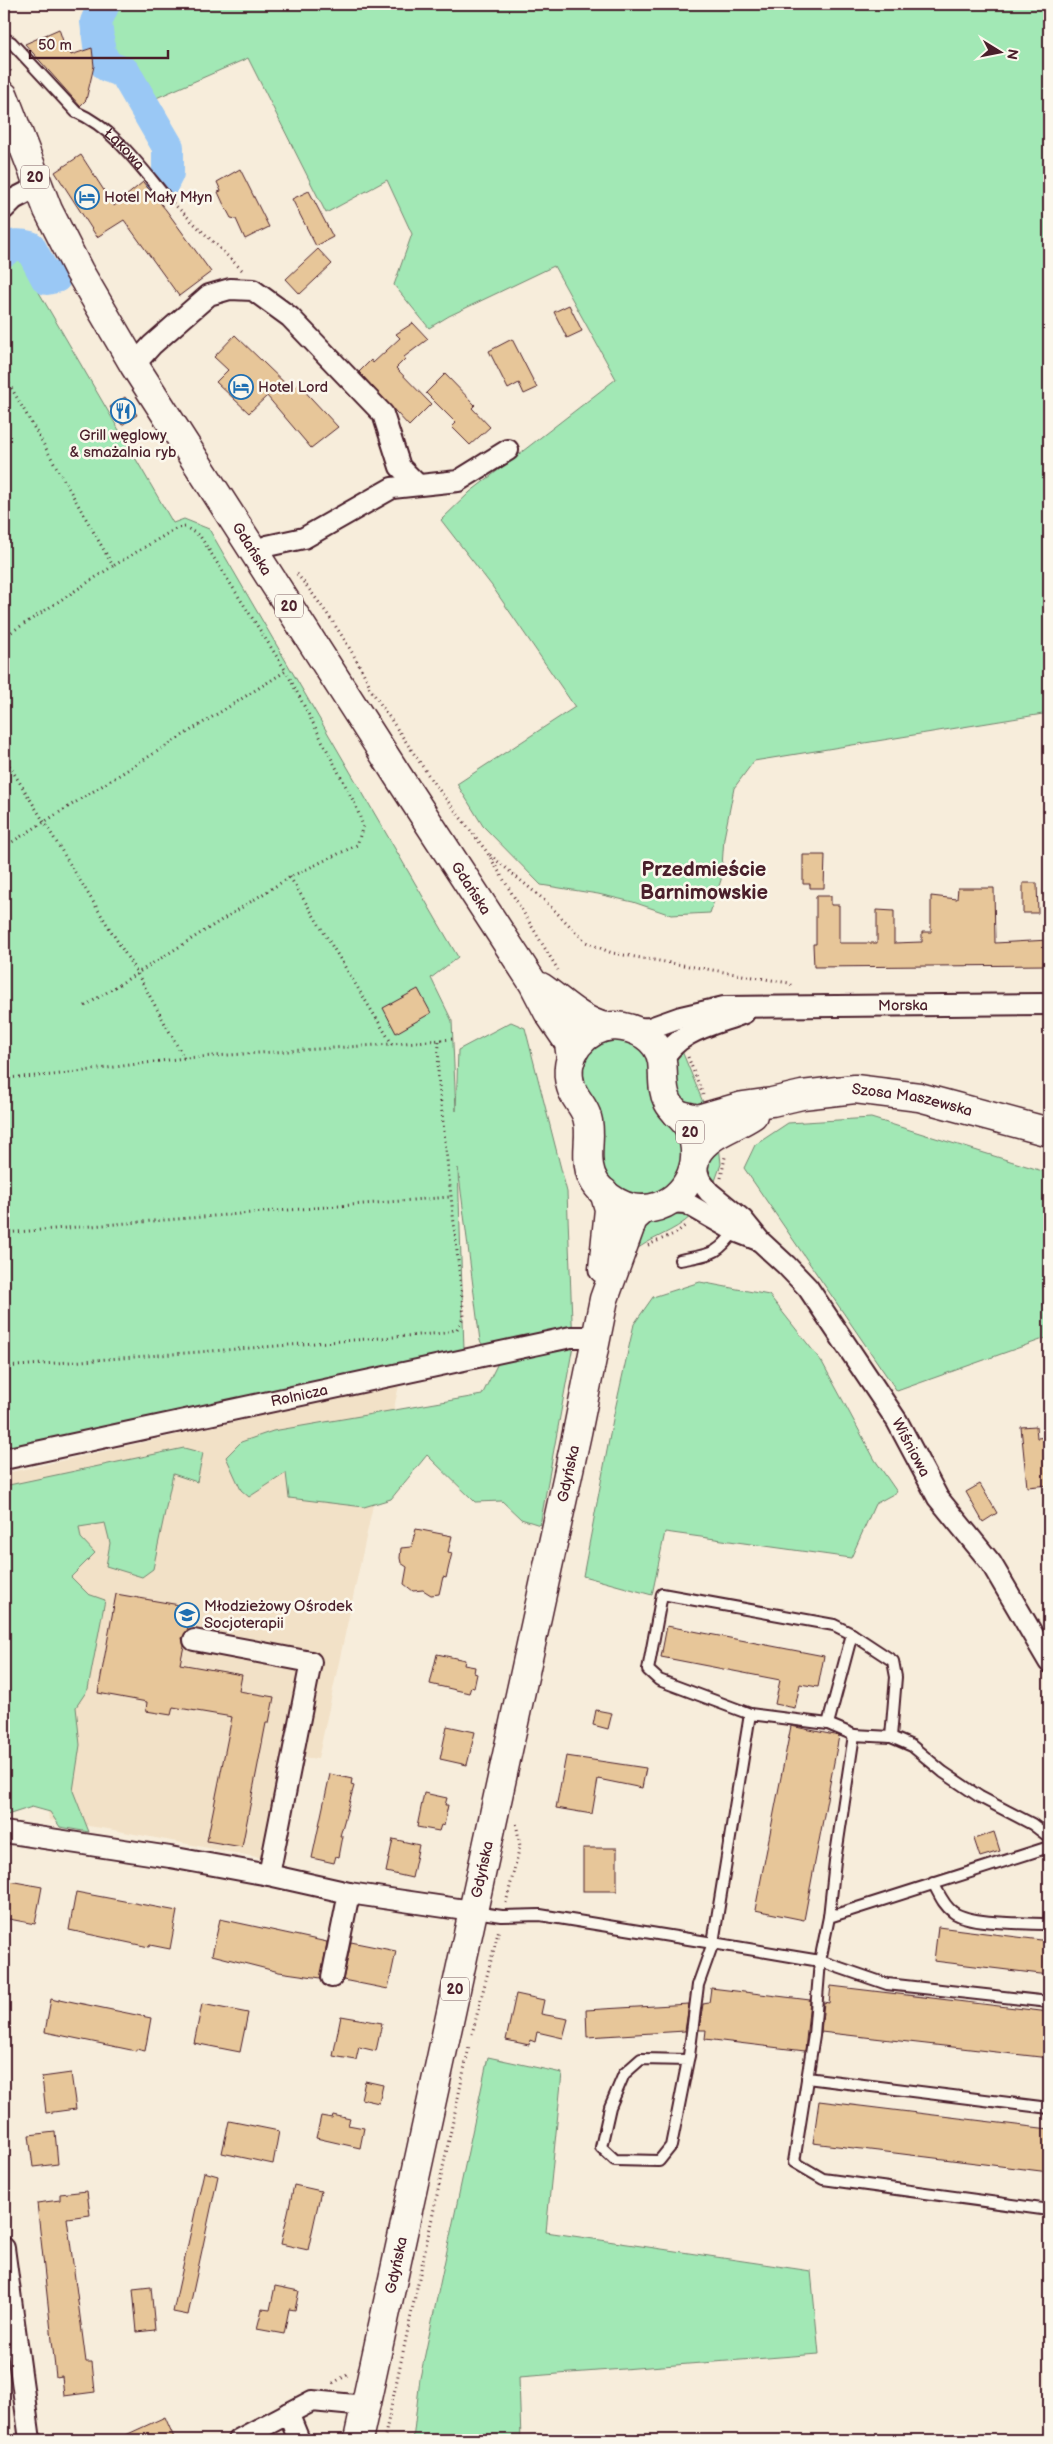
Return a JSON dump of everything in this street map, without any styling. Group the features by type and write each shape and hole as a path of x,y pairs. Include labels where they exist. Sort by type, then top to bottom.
{"main road":[{"name":"Gdańska","path":"4,96 38,186 75,263 134,366 533,982 548,1012 569,1042 571,1059"},
{"name":"Gdańska","path":"533,982 560,1000 575,1014 618,1028"},
{"name":"20","path":"618,1028 651,1040 662,1061 664,1092 668,1102 689,1128 695,1160 686,1185 656,1205 620,1203 604,1192 590,1173 587,1116 571,1089 569,1080 571,1059 584,1038 590,1032 618,1028"},
{"name":"Szosa Maszewska","path":"677,1114 715,1125 741,1123 772,1102 802,1095 855,1089 895,1092 1049,1132"},
{"name":"Szosa Maszewska","path":"695,1160 715,1125"},
{"name":"Gdyńska","path":"604,1192 609,1209 603,1261 604,1299"},
{"name":"Gdyńska","path":"358,2440 604,1299 633,1219 656,1205"}],"street":[{"path":"4,209 14,199 38,186"},
{"path":"134,366 152,345 209,295 230,289 253,290 290,317 383,414 400,467 418,485"},
{"path":"256,554 267,546 304,538 392,488 458,481 508,450"},
{"name":"Morska","path":"618,1028 650,1028 680,1017 724,1007 1049,1004"},
{"name":"Morska","path":"662,1061 667,1050 680,1039 701,1028 756,1008"},
{"name":"Wiśniowa","path":"695,1160 706,1202"},
{"name":"Wiśniowa","path":"656,1205 706,1202 760,1241 786,1265 813,1296 897,1421 938,1498 991,1562 1049,1662"},
{"name":"Rolnicza","path":"4,1459 571,1336 596,1337"},
{"path":"194,1640 311,1662 268,1875"},
{"path":"4,1832 170,1857 268,1875 349,1893 472,1911"},
{"path":"332,1977 349,1893"},
{"path":"4,2248 30,2440"},
{"path":"238,2440 307,2402 319,2400 365,2406"},
{"path":"288,2413 299,2440"}],"lane":[{"name":"Łąkowa","path":"4,38 11,42 76,112 90,118 118,143 164,195"},
{"path":"680,1260 714,1253 723,1247 739,1225"},
{"path":"892,1737 896,1677 893,1661 852,1634 834,1625 662,1594 648,1670 659,1680 750,1714 828,1724 854,1735 892,1737 912,1746 943,1772 980,1797 1032,1824 1049,1837"},
{"path":"828,1724 852,1634"},
{"path":"688,2060 641,2059 624,2074 610,2107 601,2148 615,2160 659,2161 671,2146 688,2060 698,1985 713,1943 750,1714"},
{"path":"854,1735 835,1861 829,1916 820,1961 814,2035 794,2162 823,2179 1049,2210"},
{"path":"829,1916 1049,1847"},
{"path":"934,1883 945,1905 954,1913 970,1919 1049,1924"},
{"path":"472,1911 502,1916 540,1916 820,1961 886,1984 1049,2002"},
{"path":"807,2078 1049,2108"}],"path":[{"path":"164,195 231,258 255,284 253,290"},
{"path":"4,375 112,566"},
{"path":"4,637 112,566 177,528 193,530 200,536 286,671 356,806 363,826 357,845 290,877 85,1006"},
{"path":"4,846 286,671"},
{"path":"372,689 433,782 487,852 561,974"},
{"path":"4,757 137,973 184,1058"},
{"path":"487,852 543,899 586,942 612,953 789,983 796,988"},
{"path":"290,877 392,1044"},
{"path":"4,1078 53,1075 184,1058 439,1041 453,1038"},
{"path":"642,1248 676,1233 706,1202 719,1184 724,1167 724,1151 680,1039"},
{"path":"4,1367 445,1332 457,1329 464,1316 438,1076 439,1041"},
{"path":"4,1233 450,1196"},
{"path":"384,2440 413,2308"},
{"path":"326,2387 350,2374"}],"shaded area":[{"name":"Młodzieżowy Ośrodek Socjoterapii","path":"399,1385 318,1759 302,1757 283,1862 108,1829 49,1820 7,1473"}],"green space":[{"path":"119,4 1049,4 1049,713 754,761 734,788 724,838 721,880 710,913 671,915 633,902 598,894 541,885 483,826 457,784 575,707 492,586 441,520 470,492 616,379 554,266 449,316 429,328 394,285 412,234 387,180 326,213 248,58 154,99 130,64 114,56 107,24"},
{"path":"19,258 173,523 184,519 209,529 458,957 431,978 452,1021 456,1111 458,1050 511,1022 525,1028 567,1192 573,1346 540,1525 521,1519 502,1501 475,1502 427,1455 391,1499 364,1507 289,1498 286,1473 249,1497 241,1490 226,1457 241,1442 273,1431 482,1395 497,1365 480,1341 458,1168 464,1350 4,1450 4,265 9,261"},
{"path":"607,1039 630,1040 645,1053 679,1137 681,1154 678,1170 670,1182 660,1191 647,1196 634,1196 621,1191 610,1180 604,1170 596,1145 582,1074 587,1057"},
{"path":"682,1051 707,1112 701,1112 677,1097 675,1061"},
{"path":"871,1118 1049,1173 1049,1337 897,1391 744,1168 755,1145 788,1123"},
{"path":"719,1145 721,1164 714,1184 707,1175 708,1161"},
{"path":"674,1212 692,1215 678,1226 646,1243 632,1253 636,1227"},
{"path":"700,1282 769,1295 822,1362 875,1460 897,1492 875,1504 851,1558 665,1532 652,1595 583,1576 614,1414 634,1324 653,1297"},
{"path":"184,1448 203,1453 197,1482 173,1474 153,1569 142,1577 106,1566 110,1543 105,1523 79,1527 81,1538 95,1553 71,1577 88,1594 105,1600 88,1689 76,1707 80,1745 73,1791 89,1832 60,1827 50,1812 32,1807 4,1816 4,1486"},
{"path":"488,2057 562,2073 546,2232 811,2271 819,2354 519,2377 521,2440 413,2440 420,2378"},
{"path":"4,2340 11,2440 4,2440"}],"building":[{"path":"59,29 67,53 70,51 71,55 92,48 94,66 86,100 80,106 25,44"},
{"path":"81,155 114,206 143,182 211,272 179,296 124,220 97,237 55,172"},
{"path":"240,169 269,227 245,239 236,219 231,218 223,203 218,192 221,191 217,182"},
{"path":"309,191 333,237 316,246 292,199"},
{"path":"318,249 332,264 300,294 286,279"},
{"path":"569,305 582,331 567,338 554,312"},
{"path":"413,323 428,339 404,357 405,359 396,368 431,404 409,426 359,372 371,360 373,363 400,338 396,334"},
{"path":"235,335 292,390 298,384 338,427 311,448 267,396 249,413 216,382 228,370 214,357"},
{"path":"512,339 537,388 524,394 519,383 508,389 489,351"},
{"path":"445,374 475,405 472,408 490,427 470,445 452,427 456,423 426,393"},
{"name":"Grill węglowy & smażalnia ryb","path":"125,397 137,415 122,425 110,407"},
{"path":"803,855 825,855 824,888 810,888 810,884 803,884"},
{"path":"1023,883 1037,883 1038,913 1023,913"},
{"path":"958,888 994,888 995,943 1049,940 1049,965 814,967 813,944 816,944 816,896 831,896 831,905 839,905 839,943 877,943 877,910 894,911 894,943 922,942 922,932 931,932 931,896 957,899"},
{"path":"418,989 431,1013 396,1033 383,1008"},
{"path":"1036,1426 1037,1438 1049,1437 1049,1485 1027,1487 1021,1427"},
{"path":"980,1484 997,1513 983,1522 966,1492"},
{"path":"416,1529 452,1536 448,1552 452,1553 446,1578 443,1577 439,1594 431,1595 423,1590 413,1591 404,1584 407,1567 401,1563 401,1548 411,1547"},
{"path":"116,1594 191,1607 187,1631 182,1638 184,1646 180,1664 242,1675 239,1691 274,1697 269,1723 266,1723 242,1847 207,1841 232,1717 173,1707 171,1715 146,1711 147,1702 98,1693"},
{"path":"667,1626 824,1656 818,1687 800,1684 795,1708 775,1704 780,1680 661,1657"},
{"path":"437,1654 465,1660 464,1665 475,1667 474,1673 477,1674 474,1688 471,1687 469,1693 430,1684"},
{"path":"596,1710 612,1713 608,1729 593,1725"},
{"path":"447,1726 475,1732 467,1765 440,1759"},
{"path":"791,1726 839,1736 804,1920 755,1910"},
{"path":"566,1756 646,1768 642,1788 598,1779 592,1814 556,1808"},
{"path":"330,1774 352,1779 351,1785 354,1786 340,1836 343,1836 339,1857 336,1856 334,1863 312,1858"},
{"path":"424,1793 447,1798 445,1805 448,1805 444,1826 441,1825 439,1831 417,1827"},
{"path":"994,1832 1000,1851 980,1857 974,1839"},
{"path":"393,1839 419,1845 412,1878 386,1872"},
{"path":"583,1848 617,1848 617,1891 583,1891"},
{"path":"4,1880 42,1887 35,1924 4,1918"},
{"path":"76,1892 177,1911 170,1949 150,1945 149,1947 69,1930"},
{"path":"220,1919 327,1942 321,1978 279,1972 212,1955"},
{"path":"938,1927 1049,1941 1049,1975 934,1961"},
{"path":"351,1942 396,1951 388,1989 343,1980"},
{"path":"831,1986 1049,2012 1049,2058 821,2032 824,2002 829,2003"},
{"path":"711,1988 810,2000 805,2051 705,2039 706,2030 699,2030 703,2004 709,2003"},
{"path":"516,1994 544,2000 541,2014 568,2019 563,2038 537,2032 535,2042 530,2040 529,2045 506,2040"},
{"path":"51,1999 151,2018 145,2051 136,2049 136,2051 45,2032"},
{"path":"202,2004 248,2013 240,2052 194,2043"},
{"path":"689,2004 685,2031 587,2037 586,2010"},
{"path":"341,2016 382,2023 376,2051 359,2047 356,2060 333,2056"},
{"path":"71,2073 76,2109 46,2113 42,2077"},
{"path":"365,2081 383,2085 379,2103 361,2099"},
{"path":"819,2101 1049,2129 1049,2172 813,2143"},
{"path":"333,2115 350,2119 348,2125 364,2128 360,2148 316,2138 321,2116 332,2118"},
{"path":"229,2121 279,2131 273,2164 222,2153"},
{"path":"55,2132 58,2164 33,2167 29,2135"},
{"path":"204,2172 218,2176 188,2315 173,2312"},
{"path":"294,2185 321,2191 308,2250 281,2244"},
{"path":"87,2191 90,2215 67,2218 86,2362 92,2362 95,2392 64,2396 62,2376 56,2377 37,2203 60,2200 60,2194"},
{"path":"275,2286 299,2291 295,2310 289,2309 284,2334 257,2329 262,2309 270,2310"},
{"path":"151,2287 155,2330 137,2332 133,2289"},
{"path":"165,2417 175,2440 115,2440"}],"waterway":[{"path":"104,4 96,22 100,53 107,66 125,73 168,147 168,173 162,185"},
{"path":"4,251 16,245 30,247 47,279 56,277"}],"place":[{"name":"Hotel Mały Młyn","path":"87,197"},
{"name":"Hotel Lord","path":"241,387"},
{"name":"Grill węglowy & smażalnia ryb","path":"123,411"},
{"name":"Młodzieżowy Ośrodek Socjoterapii","path":"187,1615"}],"district":[{"name":"Przedmieście Barnimowskie","path":"704,882"}]}
